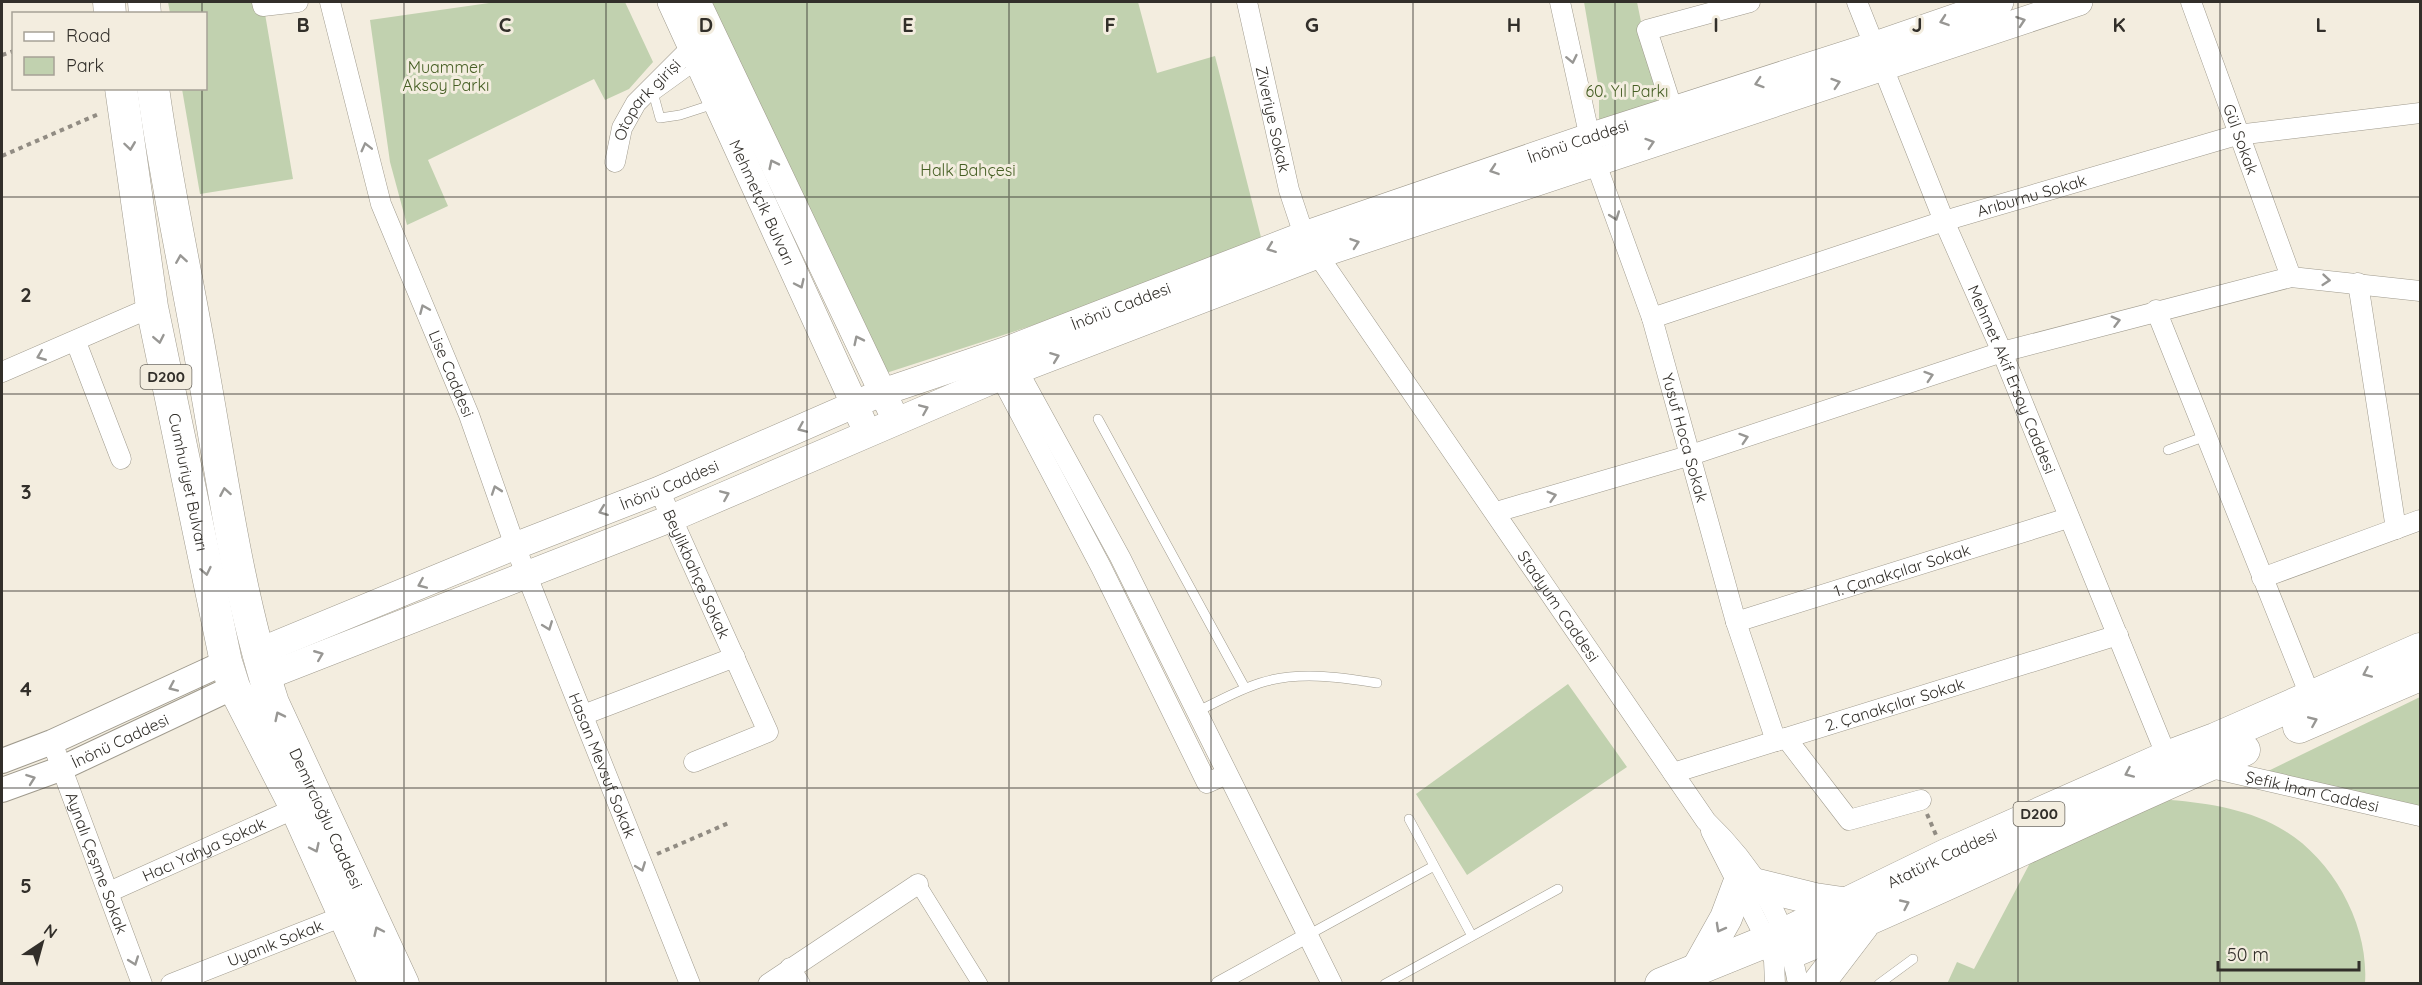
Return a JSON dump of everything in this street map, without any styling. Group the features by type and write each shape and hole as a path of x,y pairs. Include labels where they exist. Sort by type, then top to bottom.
{"highway":[{"name":"Cumhuriyet Bulvarı","path":"153,90 183,274 202,363 244,600 262,664"},
{"name":"Cumhuriyet Bulvarı","path":"123,96 152,307 230,675"},
{"name":"Atatürk Caddesi","path":"1857,913 1946,855 2167,757 2311,698 2421,649"},
{"path":"230,675 262,664"},
{"name":"Demircioğlu Caddesi","path":"262,664 273,703 404,984"},
{"name":"Demircioğlu Caddesi","path":"230,675 296,808 375,984"},
{"name":"Atatürk Caddesi","path":"1661,984 1707,976 1779,954 1857,913 2421,675"},
{"path":"1707,976 1726,918 1748,885 1815,899 1857,913 1818,984"}],"main road":[{"name":"Mehmetçik Bulvarı","path":"671,2 700,36 896,421"},
{"name":"İnönü Caddesi","path":"262,664 526,572 672,518 896,421 1004,363 1310,246 1592,149 1879,57 2000,2"},
{"name":"İnönü Caddesi","path":"1592,149 1673,111 2079,2"},
{"name":"Mehmetçik Bulvarı","path":"700,36 717,104 868,434"},
{"name":"İnönü Caddesi","path":"262,664 515,546 659,490 883,392 1004,363"}],"street":[{"path":"262,4 298,2"},
{"name":"Lise Caddesi","path":"330,2 381,204 470,416 515,546"},
{"name":"Ziveriye Sokak","path":"1247,2 1289,190 1310,246"},
{"name":"Yusuf Hoca Sokak","path":"1560,2 1592,149 1652,318 1688,456 1736,622 1781,740 1849,820 1921,800"},
{"path":"1673,111 1647,30 1750,2"},
{"name":"Mehmet Akif Ersoy Caddesi","path":"1857,2 1944,221 2002,352 2167,757"},
{"name":"Gül Sokak","path":"2191,2 2237,135 2291,277"},
{"name":"Otopark girişi","path":"615,162 622,128 636,103 700,36"},
{"name":"Arıburnu Sokak","path":"1652,318 1944,221 2237,135 2421,113"},
{"name":"Stadyum Caddesi","path":"1310,246 1496,512 1706,821 1735,848 1748,885 1779,954 1798,984"},
{"path":"1496,512 1688,456 2002,352 2156,310 2291,277 2421,291"},
{"path":"2358,283 2396,529"},
{"path":"2,372 76,342 152,307"},
{"path":"2156,310 2311,698"},
{"path":"76,342 121,459"},
{"path":"1004,363 1120,557 1332,984"},
{"path":"1004,363 1207,783 1227,774"},
{"name":"Beylikbahçe Sokak","path":"659,490 768,732 694,762"},
{"name":"1. Çanakçılar Sokak","path":"1736,622 2068,518"},
{"path":"2262,578 2421,520"},
{"name":"Hasan Mevsuf Sokak","path":"515,546 690,984"},
{"name":"2. Çanakçılar Sokak","path":"1673,773 2118,635"},
{"name":"Beylikbahçe Sokak","path":"583,716 735,657"},
{"name":"İnönü Caddesi","path":"2,761 230,675"},
{"name":"İnönü Caddesi","path":"2,790 60,769 230,675"},
{"name":"Aynalı Çeşme Sokak","path":"52,742 60,769 109,892 142,984"},
{"name":"Şefik İnan Caddesi","path":"2204,766 2421,816"},
{"name":"Hacı Yahya Sokak","path":"109,892 296,808"},
{"path":"768,984 795,976 918,884 980,984"},
{"name":"Uyanık Sokak","path":"171,984 346,915"},
{"path":"1219,984 1308,935"}],"lane":[{"path":"700,36 654,96 660,118 680,116 717,104"},
{"path":"1098,419 1245,688"},
{"path":"2168,450 2206,436"},
{"path":"1196,712 1245,688 1281,678 1340,677 1377,683"},
{"path":"1408,819 1473,936"},
{"path":"1308,935 1434,866"},
{"path":"1385,984 1558,889"},
{"path":"1880,984 1913,959"}],"path":[{"path":"2,156 123,96"},
{"path":"1921,800 1946,855"},
{"path":"639,861 730,822"}],"green space":[{"path":"168,2 263,2 293,179 200,194 182,90 207,90 207,12 170,12"},
{"name":"Muammer Aksoy Parkı","path":"496,2 625,2 653,62 629,89 605,100 594,79 428,160 448,206 407,225 390,162 370,20"},
{"name":"Halk Bahçesi","path":"702,2 1138,2 1157,73 1215,56 1263,245 1074,312 880,375"},
{"name":"60. Yıl Parkı","path":"1584,2 1637,2 1659,110 1599,130 1599,89"},
{"path":"1568,684 1627,767 1467,875 1416,794"},
{"path":"2420,697 2420,810 2262,774"},
{"path":"2170,800 2215,806 2259,818 2285,831 2319,859 2345,897 2354,918 2365,961 2365,983 1947,984 1957,962 1974,969 2030,863 2025,856"}]}
